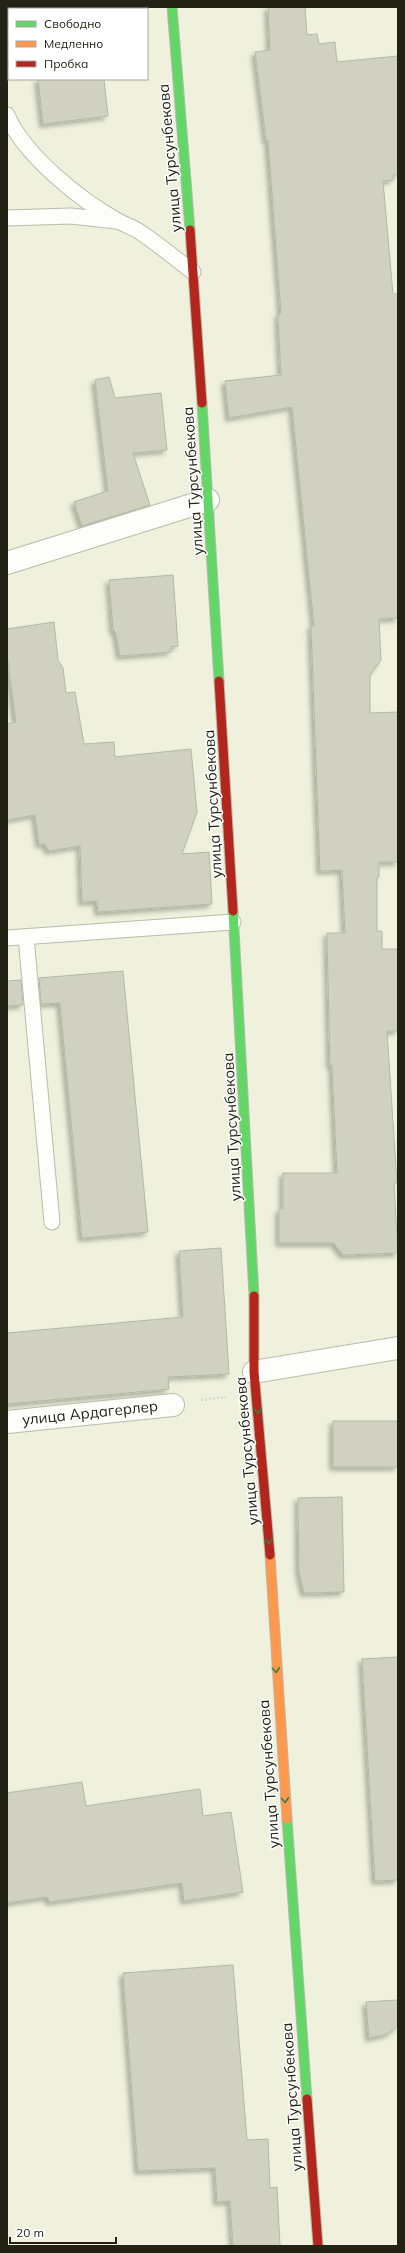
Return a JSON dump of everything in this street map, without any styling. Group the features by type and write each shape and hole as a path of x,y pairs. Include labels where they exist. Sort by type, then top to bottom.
{"street":[{"name":"улица Турсунбекова","path":"172,7 193,272 208,500 254,1278 255,1382 269,1537 274,1643 318,2246"},
{"path":"7,563 208,500"},
{"path":"255,1382 398,1348"},
{"name":"улица Ардагерлер","path":"7,1422 174,1405"}],"lane":[{"path":"7,115 13,128 32,154 76,192 117,221 139,231 193,272"},
{"path":"7,218 71,216 117,221"},
{"path":"7,938 233,922"},
{"path":"26,937 52,1222"}],"path":[{"path":"174,1405 255,1382"}],"building":[{"path":"268,7 305,7 307,35 317,34 319,44 335,42 337,62 398,56 398,175 393,175 393,180 383,181 393,294 398,294 398,618 379,619 381,660 370,675 370,713 398,712 398,862 379,862 379,877 377,877 377,931 382,931 382,949 398,949 398,1031 387,1031 397,1183 394,1183 398,1253 343,1255 334,1243 279,1243 279,1209 283,1209 283,1173 337,1173 332,1065 330,1065 327,933 345,933 342,870 320,871 311,626 314,626 292,407 229,418 225,381 281,375 278,315 281,313 268,140 266,140 255,52 270,50"},
{"path":"38,80 104,80 108,116 43,124"},
{"path":"109,377 115,398 161,393 167,450 133,453 150,505 82,526 74,502 108,491 95,380"},
{"path":"173,575 178,646 171,647 171,652 120,656 116,634 113,629 109,580"},
{"path":"54,622 58,660 63,668 66,693 75,692 84,744 114,742 115,757 191,749 197,812 182,854 209,852 212,904 98,912 97,901 82,902 80,846 49,851 45,844 39,844 35,815 7,820 7,724 16,722 7,655 7,629"},
{"path":"123,971 148,1232 82,1238 60,1003 41,1004 39,978"},
{"path":"21,980 23,1005 7,1006 7,981"},
{"path":"221,1248 229,1374 168,1377 169,1389 7,1404 7,1333 183,1317 179,1251"},
{"path":"333,1421 398,1421 398,1467 333,1467"},
{"path":"342,1497 344,1592 304,1593 299,1571 298,1498"},
{"path":"398,1657 398,1880 375,1881 362,1659"},
{"path":"82,1782 86,1806 200,1789 203,1816 231,1812 243,1892 184,1901 182,1883 50,1902 47,1897 7,1903 7,1793"},
{"path":"233,1965 247,2140 268,2139 270,2188 277,2187 280,2246 233,2246 230,2201 217,2202 215,2168 138,2171 123,1973"},
{"path":"398,2000 398,2026 388,2034 369,2038 366,2002"}],"traffic: fast":[{"path":"172,7 190,230"},
{"path":"202,403 219,681"},
{"path":"233,911 254,1296"},
{"path":"287,1819 307,2099"}],"traffic: slow":[{"path":"270,1555 287,1819"}],"traffic: jam":[{"path":"190,230 202,403"},
{"path":"219,681 233,911"},
{"path":"254,1296 254,1372 270,1555"},
{"path":"307,2099 318,2246"}]}
